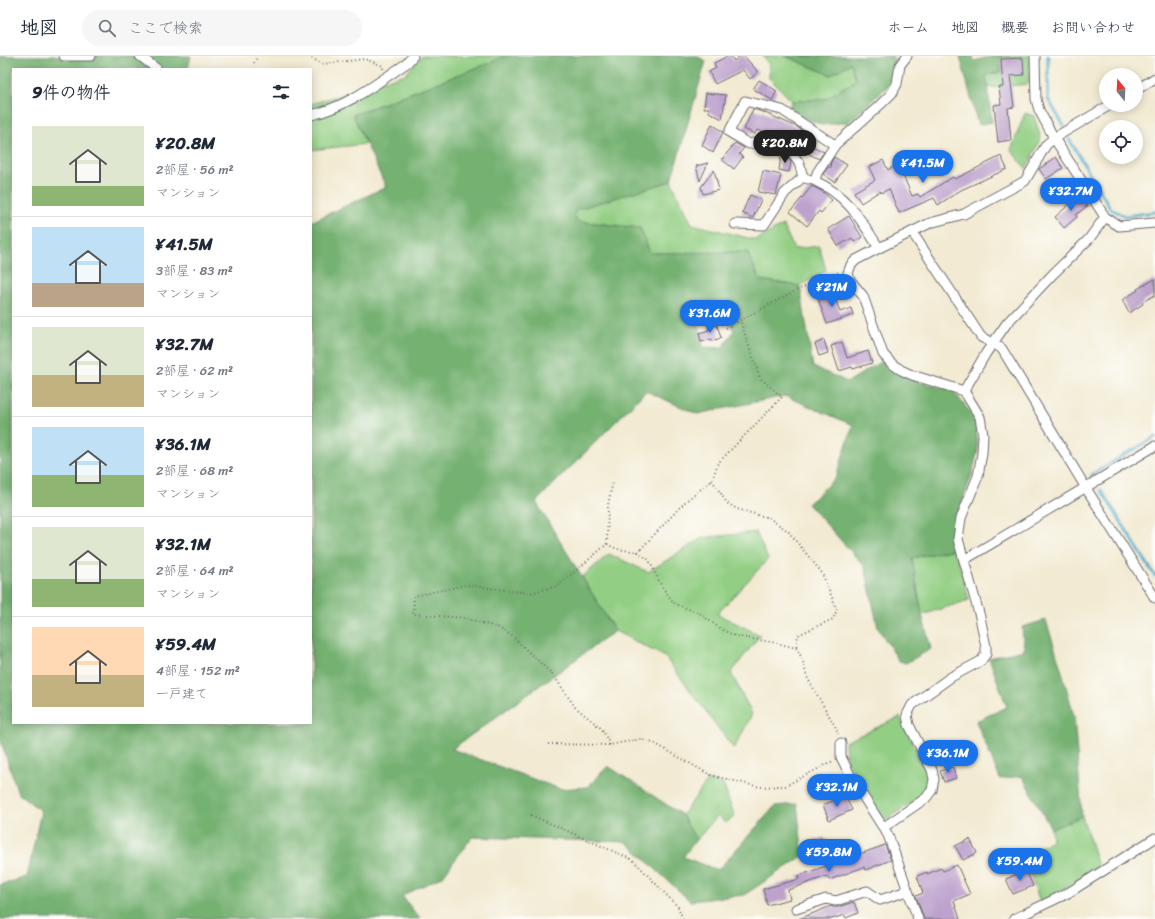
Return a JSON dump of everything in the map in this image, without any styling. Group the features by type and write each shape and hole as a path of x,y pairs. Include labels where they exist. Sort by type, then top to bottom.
{"street":[{"path":"64,56 90,56"},
{"path":"140,56 156,68"},
{"path":"312,115 321,113 352,99 407,63 413,56"},
{"path":"815,181 817,173 835,145 892,93 897,84 900,65 907,56"},
{"path":"1035,56 1036,99 1039,110 1054,138 1105,217 1119,226 1155,223"},
{"path":"1143,86 1155,78"},
{"path":"803,177 799,163 792,153 762,142 749,144 729,132 745,101 782,110 835,145"},
{"path":"884,827 926,798 932,790 934,779 932,770 909,725 907,715 912,705 951,677 981,660 986,654 986,646 980,617 958,540 961,518 978,476 983,435 980,417 964,391 912,375 901,370 887,359 883,354 863,296 850,280 848,273 851,265 856,260 879,248 930,223 964,214 1025,181 1046,145 1054,138 1099,111"},
{"path":"803,177 826,186 845,200 855,212 879,248"},
{"path":"735,224 764,225 785,193 803,177"},
{"path":"964,391 1007,323 1053,274 1089,239 1105,217"},
{"path":"912,232 981,337 1002,349 1086,488 1155,598"},
{"path":"964,560 1155,446"},
{"path":"841,743 842,757 852,779 888,835 918,919"},
{"path":"1014,919 1068,893 1155,838"},
{"path":"796,909 826,899 836,901 867,891 880,900 908,891"}],"path":[{"path":"254,63 258,56"},
{"path":"309,56 323,64 365,59 383,66 381,80"},
{"path":"726,328 797,290 836,273 848,273"},
{"path":"638,552 685,502 712,480 718,463 782,397 760,378 740,320"},
{"path":"712,480 727,503 737,508 769,518 788,532 822,573 837,610 833,619 798,635 796,648 802,658 807,678 836,728 841,743"},
{"path":"610,745 602,729 575,707 554,676 512,636 499,628 465,618 413,614 414,596 466,585 530,594 558,586 607,544 608,505 613,481"},
{"path":"607,544 617,549 638,552 649,560 662,587 675,604 699,613 721,629 735,636 777,642 796,648"},
{"path":"548,744 610,745 640,739 656,744 710,775 760,788 785,786 842,757"},
{"path":"532,815 633,860 678,907 683,919"}],"green space":[{"path":"0,56 191,56 188,68 12,68 12,724 312,724 312,222 386,187 353,115 497,60 501,56 696,56 706,61 671,181 575,210 576,221 640,228 650,253 747,252 760,280 800,286 813,367 848,382 882,361 909,379 953,391 975,418 978,450 972,474 953,529 955,549 912,558 922,615 931,649 906,663 899,661 878,628 865,567 808,504 836,477 853,425 785,396 697,414 646,391 536,502 615,631 452,749 560,789 587,787 608,766 682,815 696,840 683,857 718,870 775,806 797,804 803,856 744,895 690,901 626,842 472,837 443,876 402,896 420,919 0,919 0,885 27,877 41,811 18,793 0,738","holes":["723,314 734,331 722,348 703,347 698,320"]},
{"path":"422,56 501,56 497,60 353,115 366,144 312,150 312,104 406,74"},
{"path":"763,56 785,56 831,75 851,63 856,80 825,99 792,101 769,78 769,65"},
{"path":"785,56 893,56 894,61 889,85 849,122 822,125 787,111 792,101 825,99 856,80 851,63 831,75"},
{"path":"960,56 973,56 974,61 995,56 1002,56 1001,72 986,75 992,122 978,125"},
{"path":"1002,56 1030,56 1029,84 988,88 986,75 1001,72"},
{"path":"1025,113 1034,116 1041,138 1026,169 1011,150"},
{"path":"671,181 692,224 756,240 783,225 794,249 819,246 826,270 800,286 760,280 747,252 650,253 640,228 576,221 574,210"},
{"path":"756,532 768,559 717,614 760,635 731,673 752,714 734,749 665,657 615,631 582,577 609,554 648,572 702,538"},
{"path":"955,549 969,600 922,615 912,558"},
{"path":"1046,620 1074,716 1082,816 1051,829 1022,776 1000,779 976,721 1007,707 989,658 1024,650 1022,627"},
{"path":"900,717 929,774 928,791 884,822 846,760 845,742"},
{"path":"708,780 723,784 735,817 725,823 718,816 696,840 682,815"},
{"path":"1082,816 1098,866 1063,890 1040,902 1024,856 1052,840 1051,829"}],"building":[{"path":"731,56 734,61 740,56 744,56 758,72 750,79 743,70 715,84 709,72 716,68 714,63"},
{"path":"1023,58 1024,75 1010,76 1014,107 1008,108 1011,140 998,142 994,105 1001,104 999,87 1003,87 1001,59"},
{"path":"759,80 777,91 772,100 753,89"},
{"path":"706,93 726,95 722,119 709,112 709,108 704,108"},
{"path":"753,109 797,127 810,136 806,143 824,152 819,159 787,143 789,139 757,130 755,134 744,129"},
{"path":"712,124 723,132 713,153 702,145"},
{"path":"735,143 744,148 739,154 743,157 734,169 721,159 725,158 723,158"},
{"path":"781,156 788,158 791,162 789,172 779,170"},
{"path":"1001,156 1007,169 961,190 938,205 934,198 899,213 889,189 881,193 880,191 861,203 854,192 875,180 869,167 883,160 888,170 898,164 912,196 918,194 920,197 953,177 955,179"},
{"path":"834,157 847,165 835,182 823,174 828,167 832,166 830,164"},
{"path":"1056,157 1063,168 1046,179 1039,169"},
{"path":"708,163 700,181 696,166"},
{"path":"714,170 719,190 703,194 701,187"},
{"path":"763,171 781,175 776,195 758,192"},
{"path":"812,186 823,192 832,200 821,213 819,211 807,226 790,212"},
{"path":"750,195 761,200 753,218 742,213"},
{"path":"1080,195 1088,205 1064,228 1055,217"},
{"path":"849,216 862,237 854,242 852,238 838,246 828,229"},
{"path":"1155,279 1155,295 1142,302 1143,304 1129,313 1122,300 1138,290 1137,289"},
{"path":"833,291 840,312 851,308 853,315 827,324 817,296"},
{"path":"717,325 721,338 701,342 699,333 709,330 708,328"},
{"path":"824,340 828,353 819,356 815,344"},
{"path":"842,342 847,358 868,351 872,363 853,369 852,367 839,371 831,346"},
{"path":"953,767 956,778 944,782 940,771"},
{"path":"845,796 852,810 829,820 823,805"},
{"path":"824,837 829,849 812,855 808,843"},
{"path":"970,839 977,853 963,860 955,846"},
{"path":"885,845 891,860 865,870 864,867 829,880 827,876 788,890 790,899 767,905 763,889 799,879 798,876"},
{"path":"957,865 970,894 954,901 960,919 924,919 916,896 923,893 917,876 927,872 927,874 941,868 943,871"},
{"path":"1026,870 1033,886 1013,894 1006,879"},
{"path":"854,902 858,913 846,918 844,915 832,919 799,919 831,906 838,907"}],"waterway":[{"path":"1048,56 1048,99 1064,126"},
{"path":"1069,139 1111,209 1125,216 1155,212"},
{"path":"1092,474 1155,437"},
{"path":"1101,490 1155,576"}]}
